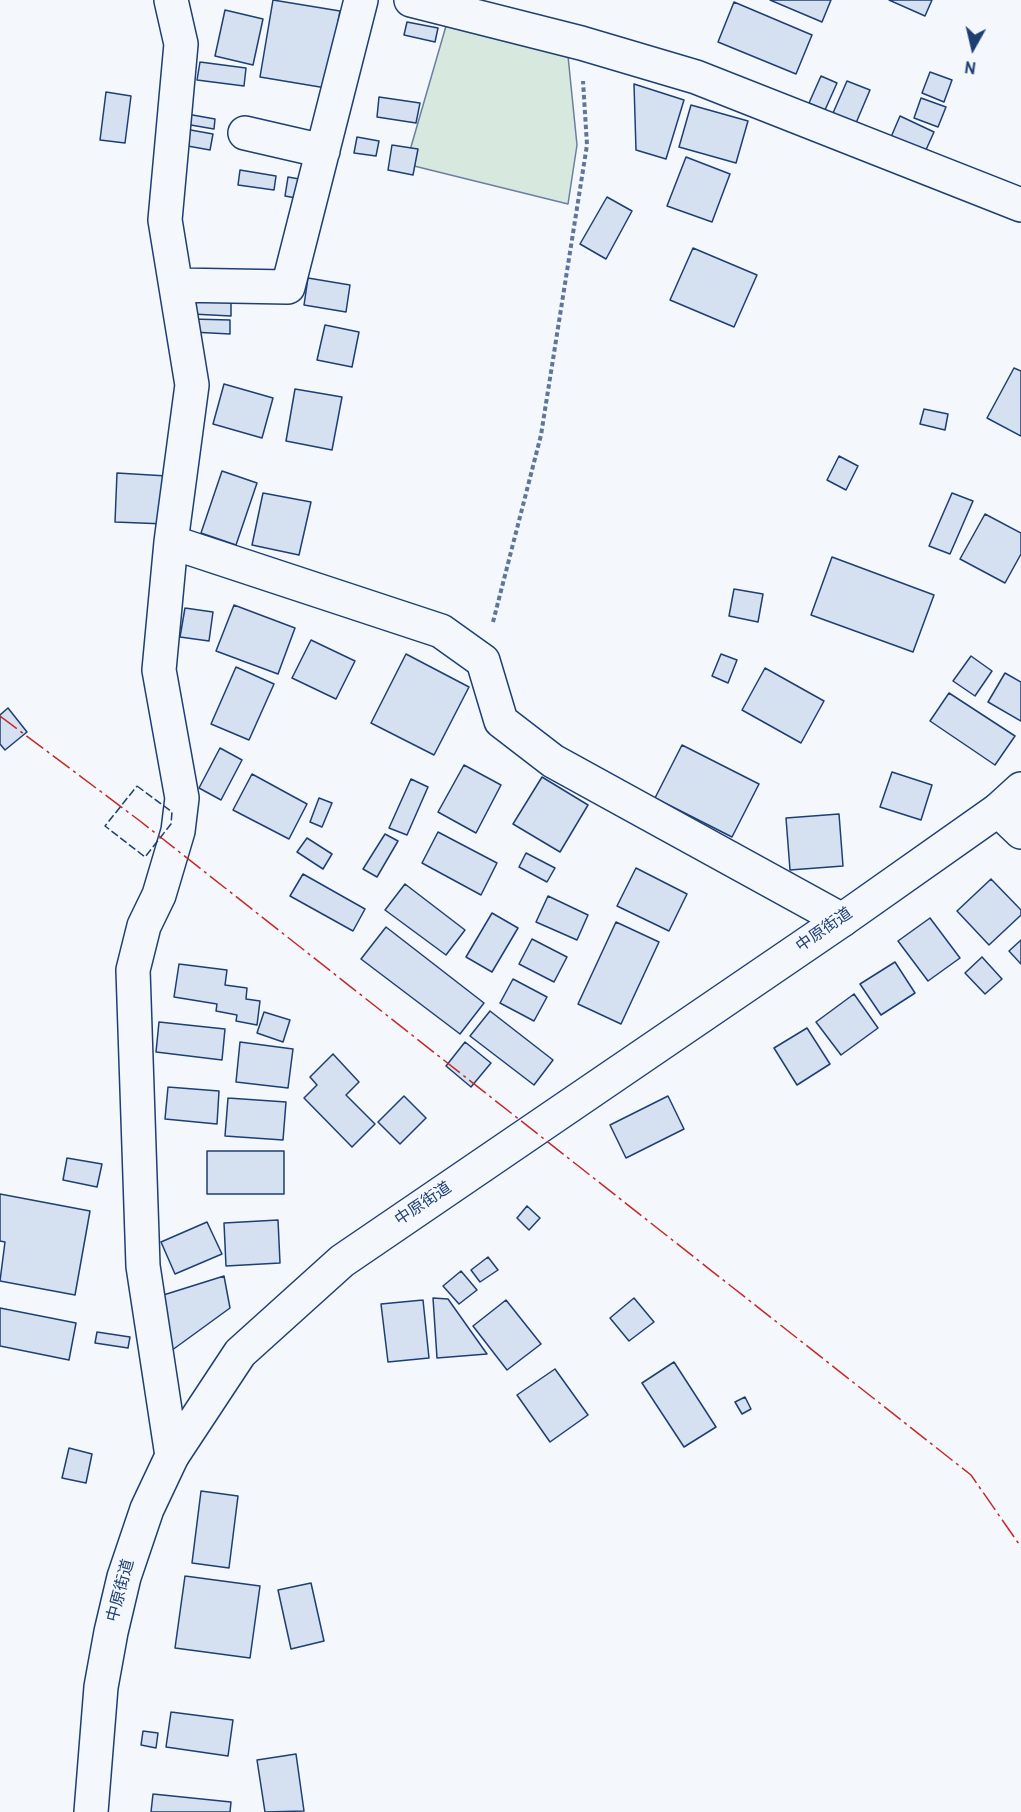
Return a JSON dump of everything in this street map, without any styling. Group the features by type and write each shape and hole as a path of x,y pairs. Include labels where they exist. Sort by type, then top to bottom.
{"street":[{"path":"171,0 181,44 165,220 192,385 171,542 159,670 182,798 178,831 159,895 144,926 133,970 143,1266 172,1456"},
{"path":"176,285 288,287 361,0"},
{"path":"411,0 581,43 696,76 1021,205"},
{"path":"245,133 323,151"},
{"path":"171,542 441,631 483,661 501,721 553,761 842,920"},
{"name":"中原街道","path":"91,1812 101,1687 124,1577 143,1520 172,1456 240,1353 342,1261 842,920 1014,810"}],"path":[{"path":"483,661 545,412 587,145 581,43"}],"shaded area":[{"path":"446,26 568,56 577,145 568,204 406,164"}],"building":[{"path":"273,0 340,11 326,88 260,77"},
{"path":"770,0 831,0 822,22"},
{"path":"889,0 932,0 925,16"},
{"path":"734,2 812,35 796,74 718,42"},
{"path":"225,10 263,19 253,65 215,56"},
{"path":"407,22 438,28 435,42 404,35"},
{"path":"200,62 246,68 244,86 197,80"},
{"path":"930,72 952,80 944,102 922,93"},
{"path":"821,76 837,83 825,110 809,103"},
{"path":"847,81 870,90 856,123 833,113"},
{"path":"634,84 684,100 666,159 636,150"},
{"path":"106,92 131,96 125,143 100,140"},
{"path":"379,97 420,103 416,123 377,117"},
{"path":"921,98 946,107 938,127 914,118"},
{"path":"691,105 748,121 736,163 679,147"},
{"path":"187,114 215,119 214,129 185,124"},
{"path":"900,116 934,132 925,152 891,137"},
{"path":"185,129 213,134 210,150 182,145"},
{"path":"357,137 379,141 376,156 354,153"},
{"path":"392,145 418,149 413,175 388,170"},
{"path":"686,157 730,174 712,222 667,206"},
{"path":"240,170 276,176 274,190 238,185"},
{"path":"288,177 305,180 301,199 285,196"},
{"path":"607,197 632,211 606,259 580,244"},
{"path":"693,248 757,275 734,327 670,300"},
{"path":"308,278 350,285 346,312 304,305"},
{"path":"193,300 231,301 231,316 192,314"},
{"path":"192,319 230,320 230,334 192,332"},
{"path":"325,325 359,332 352,367 317,360"},
{"path":"1014,368 1021,371 1021,436 987,418"},
{"path":"224,384 273,398 262,438 213,424"},
{"path":"295,389 342,397 332,450 286,441"},
{"path":"924,409 948,414 945,430 920,424"},
{"path":"839,456 858,466 846,490 827,480"},
{"path":"222,471 257,483 236,545 201,533"},
{"path":"117,473 167,476 165,524 115,522"},
{"path":"263,493 311,502 299,555 252,545"},
{"path":"952,493 973,501 950,554 929,546"},
{"path":"985,514 1021,533 1021,554 1005,583 960,559"},
{"path":"832,557 934,595 913,652 811,615"},
{"path":"734,589 763,594 758,622 729,616"},
{"path":"234,605 295,628 278,674 216,651"},
{"path":"185,608 213,612 209,641 180,637"},
{"path":"311,640 355,661 336,699 292,678"},
{"path":"406,654 469,687 434,755 371,723"},
{"path":"721,654 737,660 728,683 712,676"},
{"path":"971,656 992,671 975,696 953,681"},
{"path":"236,667 274,684 249,740 211,724"},
{"path":"765,668 824,701 801,743 742,710"},
{"path":"1005,673 1021,682 1021,721 988,702"},
{"path":"949,693 1015,736 995,765 930,721"},
{"path":"8,708 27,732 5,750 0,744 0,715"},
{"path":"682,745 759,784 732,837 655,798"},
{"path":"220,748 242,760 221,800 199,788"},
{"path":"464,765 501,785 476,833 438,812"},
{"path":"892,772 932,785 921,820 880,807"},
{"path":"252,774 307,804 289,839 233,810"},
{"path":"542,777 588,805 560,852 513,824"},
{"path":"411,779 428,787 407,835 389,828"},
{"path":"319,798 332,803 322,827 310,822"},
{"path":"839,814 843,866 790,870 786,818"},
{"path":"438,832 497,863 481,895 422,863"},
{"path":"385,834 398,841 377,877 363,869"},
{"path":"307,838 332,854 323,869 297,852"},
{"path":"526,853 555,868 547,882 519,867"},
{"path":"636,868 687,894 669,931 617,906"},
{"path":"303,874 365,909 353,931 290,896"},
{"path":"991,879 1021,910 1021,915 989,945 957,911"},
{"path":"405,884 465,930 446,955 385,910"},
{"path":"548,896 588,915 577,940 536,922"},
{"path":"492,913 518,928 492,972 466,957"},
{"path":"930,918 960,958 928,981 898,941"},
{"path":"616,922 659,942 621,1024 578,1004"},
{"path":"386,927 484,1003 460,1034 361,959"},
{"path":"532,939 567,957 554,982 519,964"},
{"path":"1021,940 1021,964 1009,951"},
{"path":"982,957 1002,979 985,994 965,973"},
{"path":"895,962 915,993 881,1015 860,984"},
{"path":"179,964 227,970 225,985 247,988 246,999 260,1001 257,1025 236,1021 237,1015 216,1011 217,1004 174,997"},
{"path":"513,979 547,997 534,1021 500,1003"},
{"path":"854,994 878,1028 841,1055 816,1022"},
{"path":"490,1011 553,1060 534,1085 470,1036"},
{"path":"264,1012 290,1020 283,1042 257,1033"},
{"path":"159,1022 225,1029 222,1060 156,1052"},
{"path":"807,1028 830,1064 797,1085 774,1048"},
{"path":"240,1042 293,1049 288,1088 236,1082"},
{"path":"465,1042 491,1063 471,1087 446,1066"},
{"path":"333,1054 359,1082 346,1095 375,1124 352,1147 304,1098 317,1085 310,1077"},
{"path":"168,1087 219,1091 217,1124 165,1119"},
{"path":"404,1096 426,1118 400,1144 378,1122"},
{"path":"668,1096 684,1129 626,1158 610,1125"},
{"path":"228,1098 286,1102 283,1140 225,1136"},
{"path":"207,1151 284,1151 284,1194 207,1194"},
{"path":"67,1158 102,1164 97,1187 63,1180"},
{"path":"0,1194 90,1211 75,1295 0,1281 5,1242 0,1241"},
{"path":"527,1206 540,1218 529,1230 517,1218"},
{"path":"278,1220 280,1263 226,1266 224,1223"},
{"path":"207,1222 222,1254 175,1274 161,1242"},
{"path":"488,1257 498,1270 480,1282 471,1270"},
{"path":"461,1271 477,1290 459,1304 443,1286"},
{"path":"224,1276 230,1308 164,1356 157,1297"},
{"path":"433,1298 448,1299 487,1354 437,1358"},
{"path":"634,1298 654,1322 629,1341 610,1318"},
{"path":"423,1300 429,1358 388,1362 381,1304"},
{"path":"506,1300 541,1344 507,1370 473,1326"},
{"path":"0,1308 76,1323 69,1360 0,1346"},
{"path":"97,1332 130,1337 128,1348 95,1343"},
{"path":"674,1362 716,1427 684,1447 642,1383"},
{"path":"555,1369 588,1415 550,1442 517,1395"},
{"path":"745,1397 751,1409 742,1414 735,1402"},
{"path":"69,1448 92,1454 86,1483 62,1478"},
{"path":"201,1491 238,1496 229,1568 192,1563"},
{"path":"185,1576 260,1586 250,1658 175,1648"},
{"path":"311,1583 324,1641 291,1649 278,1590"},
{"path":"171,1712 233,1720 228,1756 166,1747"},
{"path":"143,1731 158,1733 156,1748 141,1745"},
{"path":"296,1754 304,1811 265,1812 257,1760"},
{"path":"153,1794 231,1802 230,1812 151,1812"}],"fence":[{"path":"137,786 172,812 171,824 145,857 105,826 137,786"}],"power":[{"path":"0,716 140,821 971,1475 1021,1547"}]}
